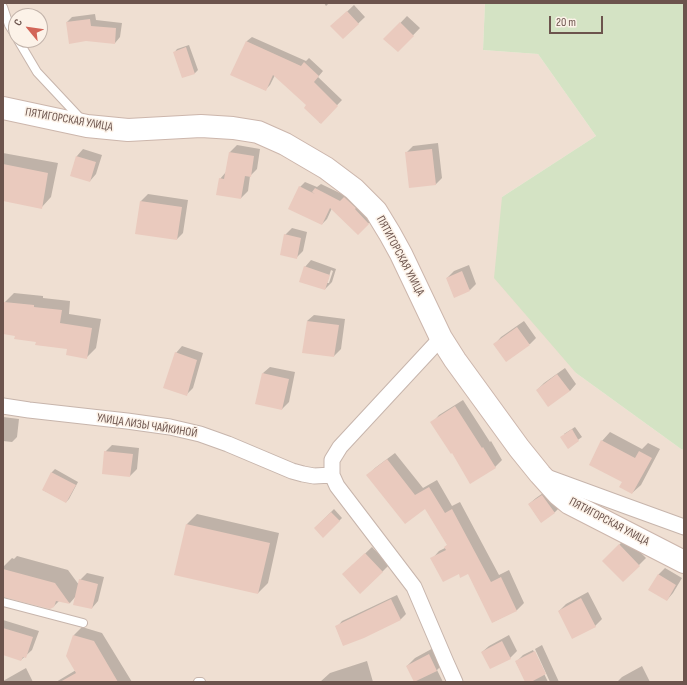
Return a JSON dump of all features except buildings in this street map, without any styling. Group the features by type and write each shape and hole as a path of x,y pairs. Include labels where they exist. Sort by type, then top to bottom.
{"street":[{"name":"ПЯТИГОРСКАЯ УЛИЦА","path":"3,108 87,126 128,130 201,126 233,128 258,132 285,144 326,168 354,189 376,211 401,254 441,338 455,360 519,448 558,494 569,503 684,562"},
{"path":"441,338 340,447 332,460 332,475 337,486 414,587 455,682"},
{"name":"УЛИЦА ЛИЗЫ ЧАЙКИНОЙ","path":"3,406 127,421 177,429 228,444 292,471 314,476 332,475"},
{"name":"ПЯТИГОРСКАЯ УЛИЦА","path":"540,474 684,527"}],"lane":[{"path":"3,6 8,22"},
{"path":"23,48 37,72 87,126"},
{"path":"3,602 83,623"}],"shaded area":[{"path":"3,3 485,3 483,50 538,54 596,136 502,197 576,373 684,450 684,682 3,682"}],"green space":[{"path":"485,3 684,3 684,450 576,373 494,278 502,197 596,136 538,54 483,50"}]}
